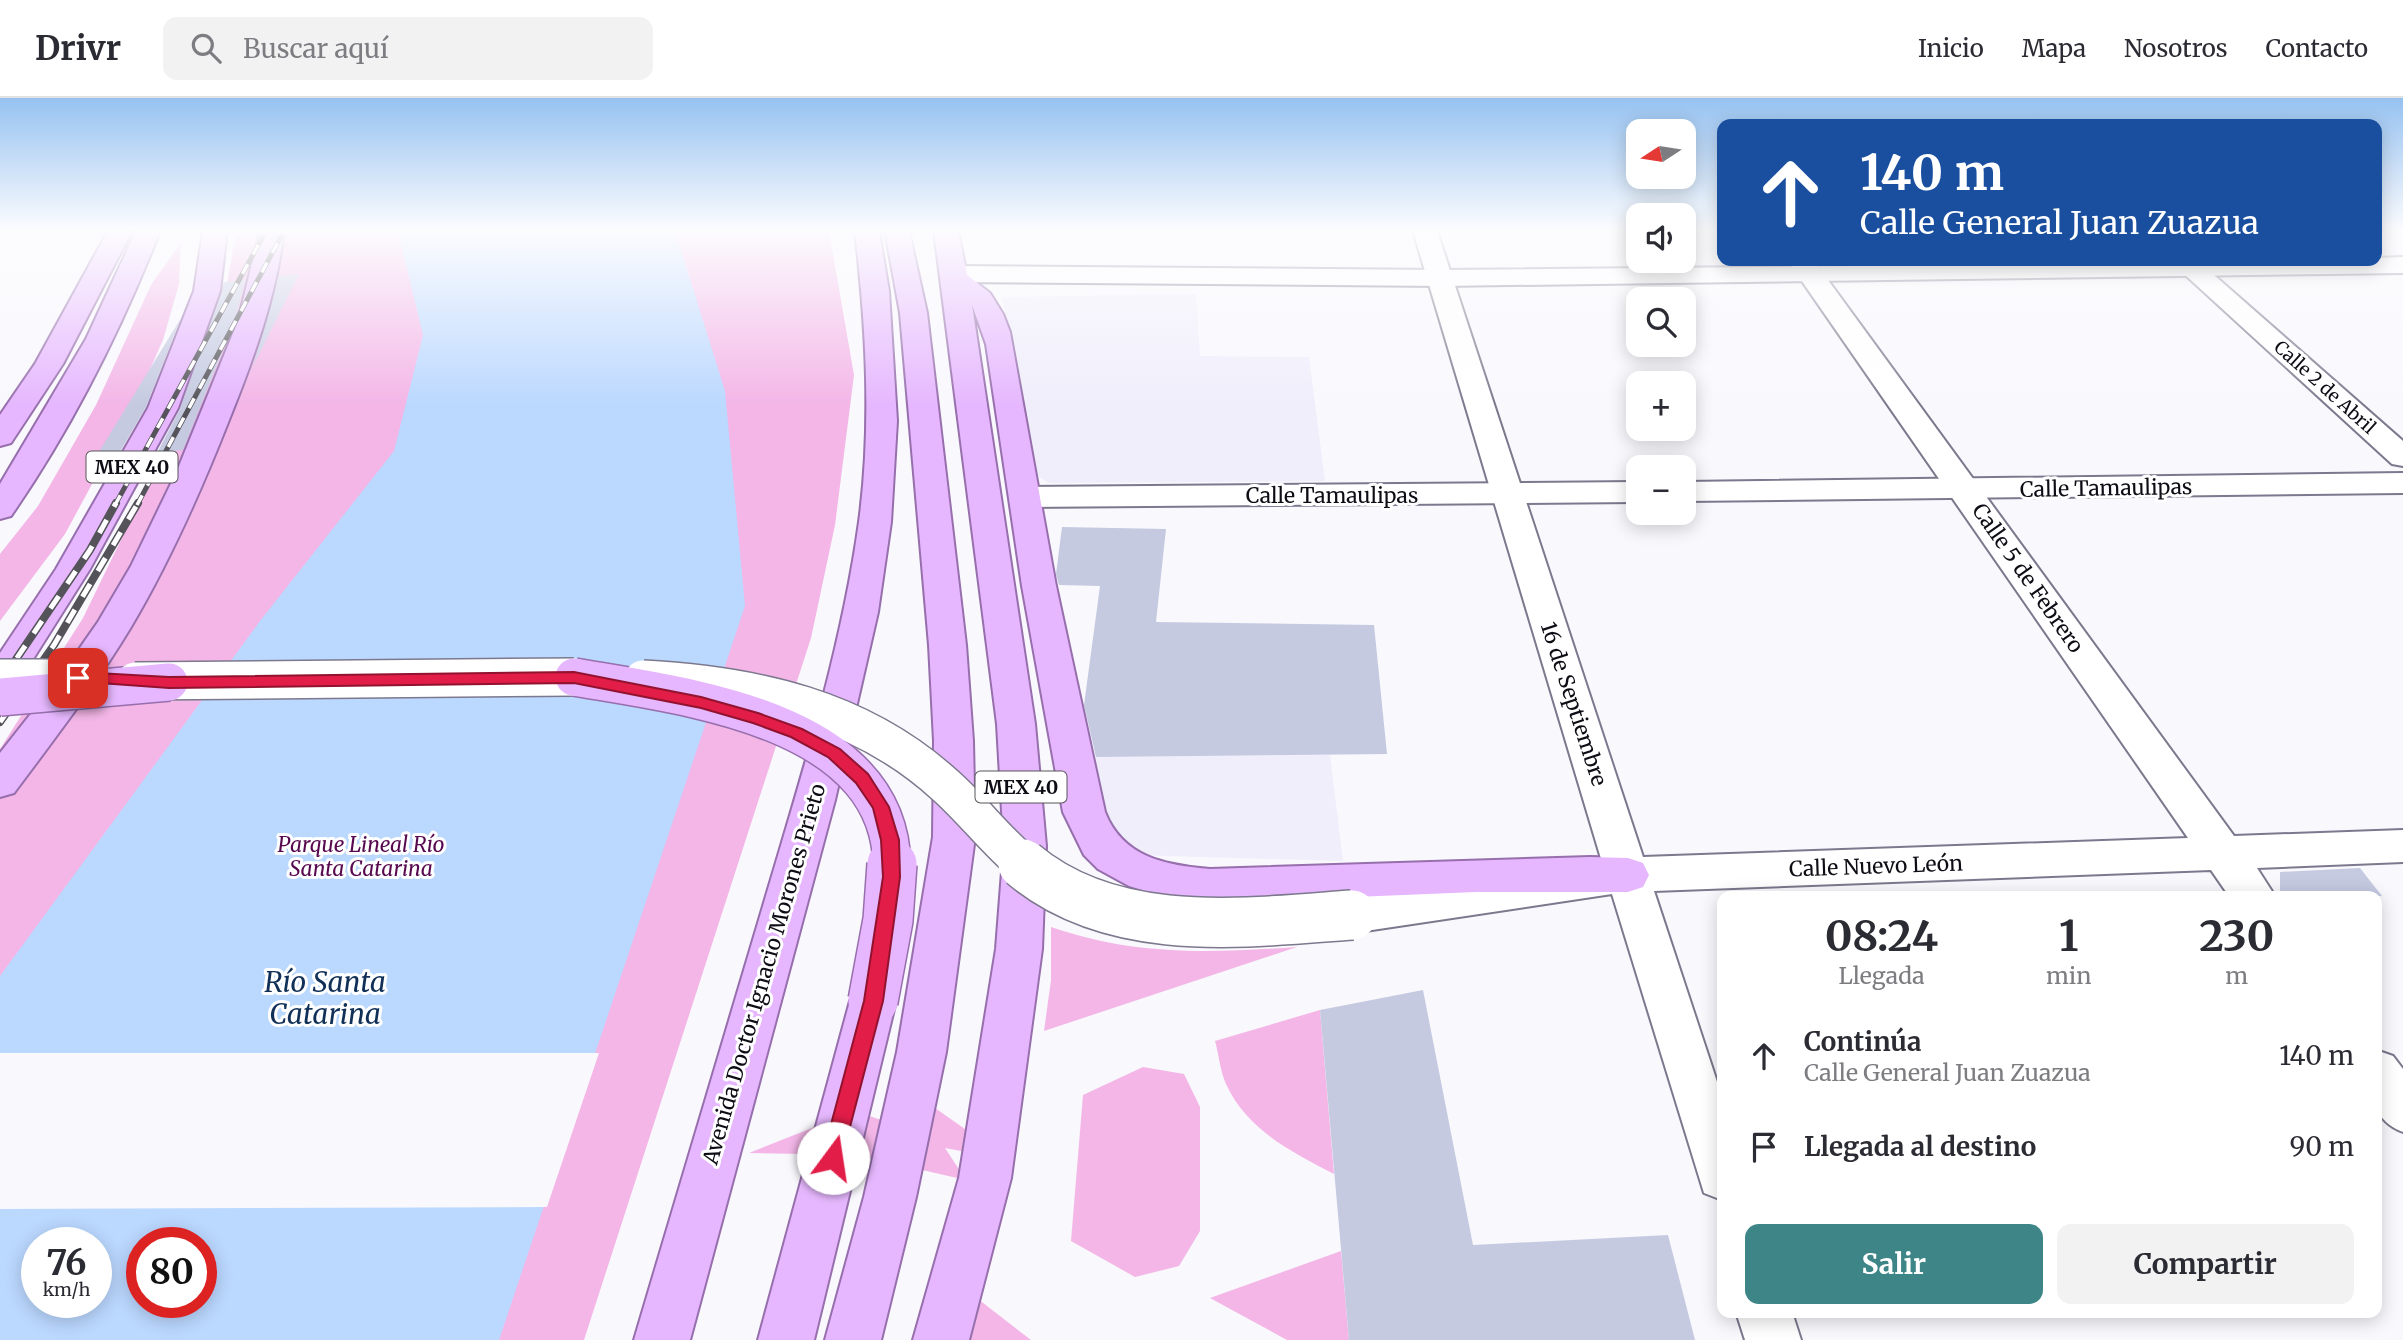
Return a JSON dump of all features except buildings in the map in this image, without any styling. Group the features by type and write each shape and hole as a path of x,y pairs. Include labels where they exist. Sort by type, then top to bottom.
{"highway":[{"path":"0,437 49,364 89,289"},
{"path":"0,509 87,368 125,289"},
{"name":"MEX 40","path":"0,680 73,569 163,408 207,289"},
{"path":"0,782 96,654 133,592 199,457 251,330 262,289"},
{"name":"Avenida Doctor Ignacio Morones Prieto","path":"662,1340 766,962 815,800 860,612 875,523 882,421 876,289"},
{"path":"853,1340 926,1036 954,839 954,740 947,634 925,443 911,289"},
{"name":"MEX 40","path":"941,1340 985,1178 1019,949 1025,846 1016,724 957,289"},
{"path":"971,289 981,297 992,313 1000,344 1039,586 1084,812 1093,837 1102,849 1119,862 1144,874 1207,885 1552,873 1629,875"},
{"path":"574,677 701,702 797,733 834,753 862,778 881,807 890,840 891,877 873,1001 786,1340"},
{"path":"0,696 169,682"}],"street":[{"name":"16 de Septiembre","path":"1445,289 1507,494 1717,1161"},
{"name":"Calle 5 de Febrero","path":"1821,289 2250,891"},
{"name":"Calle 2 de Abril","path":"2215,289 2403,457"},
{"name":"Calle Tamaulipas","path":"1696,492 2403,483"},
{"name":"Calle Tamaulipas","path":"1025,497 1626,492"},
{"name":"Calle Nuevo León","path":"0,680 169,682 574,677 699,681 752,688 842,716 885,739 917,761 947,787 1023,866 1064,891 1115,910 1174,922 1240,923 1352,915 1629,875 2403,846"},
{"path":"2382,1079 2403,1109"},
{"path":"1766,1318 1773,1340"}],"shaded area":[{"path":"1196,294 1200,356 1309,357 1325,481 1049,483 1036,475 1002,297"},
{"path":"1330,755 1343,861 1132,855 1097,835 1077,757"}],"green space":[{"path":"149,289 178,289 163,340 131,412 65,534 0,621 0,554 38,506 96,405"},
{"name":"Río Santa Catarina","path":"226,289 839,289 854,375 835,525 811,638 584,1340 0,1340 0,749 83,618 191,396"},
{"path":"1051,927 1143,948 1203,951 1297,947 1044,1031 1051,980"},
{"path":"1320,1010 1334,1174 1272,1138 1246,1114 1226,1084 1215,1041"},
{"path":"1143,1067 1184,1074 1200,1107 1200,1231 1179,1266 1135,1277 1071,1241 1083,1095"},
{"path":"935,1108 1009,1160 945,1148 966,1180 856,1155 749,1153 855,1111 916,1132"},
{"path":"1341,1251 1349,1340 1287,1340 1210,1298"},
{"path":"978,1299 1031,1340 970,1340"}],"water":[{"name":"Río Santa Catarina","path":"412,289 693,289 725,391 745,606 499,1340 0,1340 0,976 260,621 394,451 423,335"}],"pier":[{"path":"0,1053 599,1053 547,1207 0,1209"}],"railway":[{"path":"115,505 234,289"},
{"path":"137,505 253,289"},
{"path":"0,683 90,550 116,503"},
{"path":"0,722 54,645 138,503"}],"route":[{"path":"78,678 169,682 574,677 701,702 797,733 834,753 862,778 881,807 890,840 891,877 873,1001 833,1158"}],"park label":[{"name":"Parque Lineal Río Santa Catarina","path":"361,856"}]}
